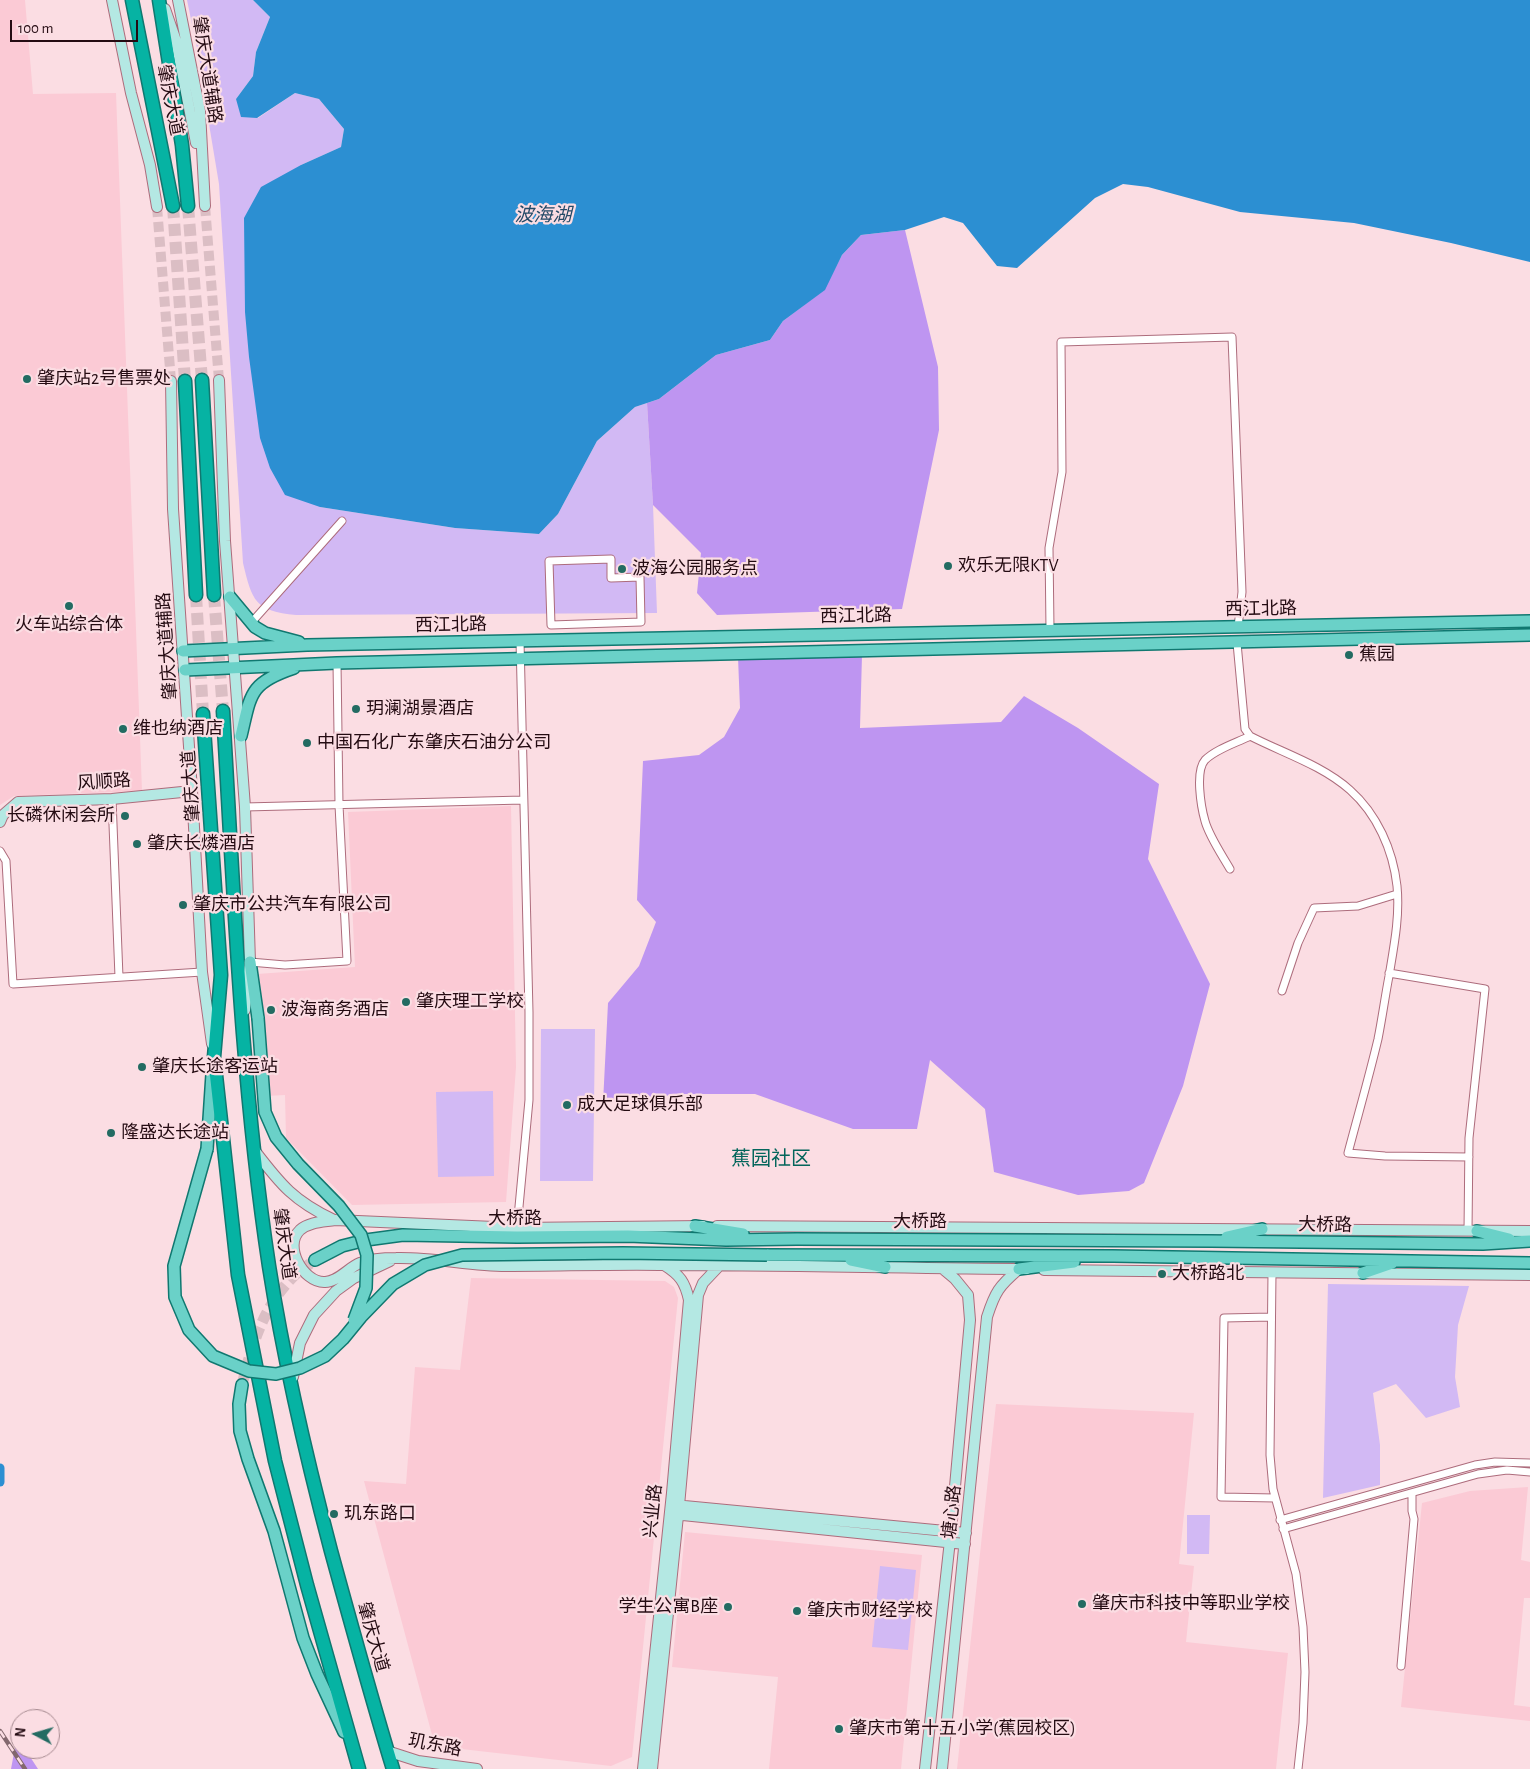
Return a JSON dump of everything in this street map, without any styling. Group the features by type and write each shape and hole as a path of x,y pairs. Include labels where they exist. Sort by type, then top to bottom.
{"highway":[{"name":"肇庆大道","path":"160,0 182,145 188,206"},
{"name":"肇庆大道","path":"132,4 173,206"},
{"path":"202,380 214,595"},
{"path":"185,381 196,595"},
{"name":"肇庆大道","path":"223,711 246,1081 269,1267 291,1388 305,1450 344,1600 393,1769"},
{"name":"肇庆大道","path":"203,714 221,975 214,1058 238,1275 275,1461 351,1747 359,1769"}],"main road":[{"path":"230,597 251,623 265,633 307,645 308,664 268,678 251,695 241,736"},
{"name":"西江北路","path":"183,651 307,645 1530,621"},
{"path":"980,631 980,648"},
{"name":"西江北路","path":"185,670 337,663 1530,635"},
{"path":"214,1058 207,1149 174,1266 175,1297 189,1330 213,1356 249,1371 276,1374 300,1368 324,1356 343,1339 358,1313 366,1288 366,1255 361,1235 355,1224 340,1206 298,1164 276,1137 265,1112 258,1018 250,962"},
{"path":"695,1226 728,1232 797,1239"},
{"path":"1212,1241 1262,1229"},
{"path":"1472,1231 1518,1241"},
{"name":"大桥路","path":"315,1260 342,1246 366,1240 403,1235 628,1236 726,1240 1212,1241 1483,1244 1530,1241"},
{"name":"大桥路","path":"343,1339 393,1284 425,1265 462,1255 623,1253 1113,1256 1530,1263"},
{"path":"822,1255 885,1267"},
{"path":"1019,1269 1113,1256"},
{"path":"1363,1273 1400,1261"},
{"path":"242,1385 238,1404 240,1431 248,1459 274,1531 303,1638 317,1674 351,1747"}],"street":[{"path":"112,0 131,93 150,165 157,207"},
{"path":"160,0 176,42 202,173"},
{"name":"肇庆大道辅路","path":"178,0 200,111 205,206"},
{"path":"1050,629 1049,548 1062,472 1061,342 1232,337 1242,592 1238,627"},
{"path":"219,380 225,541 245,807 250,962 243,1035"},
{"name":"肇庆大道辅路","path":"171,381 174,509 202,972 214,1058"},
{"path":"251,623 342,520"},
{"path":"611,559 611,578 640,577 641,622 551,625 549,561 611,559"},
{"path":"517,1228 529,1100 529,1012 520,641"},
{"path":"1237,643 1245,730 1250,736 1323,771 1350,790 1374,817 1388,845 1396,878 1398,919 1378,1038 1348,1153 1385,1156 1469,1157"},
{"path":"250,962 285,966 347,961 339,805 337,663"},
{"path":"1230,869 1205,821 1200,772 1204,762 1211,755 1250,736"},
{"name":"风顺路","path":"0,822 3,815 18,802 112,798 192,791"},
{"path":"112,798 119,978"},
{"path":"245,807 523,800"},
{"path":"0,851 6,861 13,984 202,972"},
{"path":"1282,991 1298,943 1314,908 1358,906 1397,894"},
{"path":"1389,973 1485,989 1469,1138 1472,1231"},
{"path":"255,1151 286,1190 316,1211 335,1220"},
{"path":"1530,1231 695,1226 517,1228 335,1220 310,1224 299,1231 293,1244 298,1262 312,1279 325,1283 334,1280 360,1263 398,1258 429,1259 470,1265 504,1266 664,1264 1530,1275"},
{"path":"291,1388 300,1343 314,1315 336,1291 354,1278 398,1258"},
{"name":"兴业路","path":"652,1769 674,1510 689,1300 686,1287 678,1274 664,1264"},
{"name":"兴业路","path":"643,1769 698,1296 703,1283 720,1265"},
{"name":"塘心路","path":"925,1769 950,1537 970,1305 968,1295 956,1279 943,1269"},
{"name":"塘心路","path":"942,1769 987,1318 994,1295 1004,1282 1019,1269"},
{"path":"1272,1273 1270,1455 1275,1498 1296,1574 1303,1627 1305,1672 1303,1723 1298,1769"},
{"path":"1271,1317 1224,1318 1221,1497 1275,1498"},
{"path":"1280,1520 1475,1466 1506,1461 1530,1463"},
{"path":"1283,1530 1488,1472 1507,1470 1530,1472"},
{"path":"1401,1666 1414,1519 1412,1493"},
{"path":"674,1510 950,1537 965,1544"},
{"path":"950,1537 966,1533"},
{"name":"玑东路","path":"387,1751 418,1761 477,1769"}],"shaded area":[{"path":"0,0 25,0 33,94 116,93 142,791 14,796 0,805"},
{"path":"187,0 253,0 270,17 256,52 253,76 236,99 258,118 295,93 319,99 344,129 341,147 301,165 320,507 455,528 539,534 558,514 597,441 635,407 647,403 657,613 296,615 272,611 258,602 249,587 243,563 219,184 205,100 204,82"},
{"path":"905,230 938,367 939,430 902,609 717,615 697,593 701,553 653,505 647,403 659,399 716,355 770,340 783,321 824,290 842,255 861,235"},
{"path":"862,655 860,728 1001,722 1024,696 1078,728 1159,784 1148,859 1210,984 1183,1086 1144,1183 1129,1191 1078,1195 994,1172 985,1109 930,1060 917,1129 853,1129 755,1094 682,1094 603,1103 608,1003 639,966 656,922 637,900 643,761 699,755 724,737 740,708 738,657"},
{"name":"肇庆理工学校","path":"511,806 516,1067 506,1202 352,1205 286,1138 285,1095 266,1096 257,974 355,967 348,812"},
{"name":"成大足球俱乐部","path":"541,1029 595,1029 593,1181 540,1181"},
{"path":"493,1091 494,1176 438,1177 436,1092"},
{"path":"471,1278 665,1281 674,1287 678,1298 632,1757 611,1766 435,1746 364,1481 406,1484 415,1367 460,1370"},
{"path":"1328,1284 1469,1286 1458,1325 1455,1377 1460,1407 1426,1418 1396,1384 1373,1393 1380,1445 1380,1485 1323,1498"},
{"name":"肇庆市科技中等职业学校","path":"996,1404 1194,1413 1179,1564 1194,1566 1186,1642 1288,1653 1276,1769 957,1769"},
{"path":"1528,1487 1521,1560 1530,1562 1530,1598 1524,1598 1514,1705 1530,1707 1530,1721 1401,1707 1422,1503 1470,1491"},
{"path":"1187,1515 1210,1515 1209,1554 1187,1554"},
{"name":"肇庆市财经学校","path":"685,1532 922,1555 901,1769 769,1769 778,1677 672,1667"},
{"path":"880,1566 916,1570 908,1650 872,1647"},
{"path":"13,1759 32,1759 38,1769 11,1769"}],"water":[{"name":"波海湖","path":"253,0 1530,0 1530,262 1354,223 1240,212 1148,187 1123,184 1095,198 1017,268 997,266 963,223 944,217 905,230 861,235 842,255 825,290 783,321 770,340 716,355 659,399 635,407 597,441 558,514 539,534 455,528 320,507 285,495 270,468 260,438 245,312 244,218 261,187 301,165 341,147 344,129 319,99 295,93 257,118 241,117 236,99 253,76 256,52 270,17"}],"waterway":[{"path":"0,1468 0,1482"}],"tunnel":[{"path":"173,206 185,381"},
{"path":"188,206 202,380"},
{"path":"205,206 219,380"},
{"path":"157,207 171,381"},
{"path":"196,595 203,714"},
{"path":"214,595 223,711"},
{"path":"242,1385 255,1340 267,1311 275,1298 298,1272 315,1260"}],"railway":[{"path":"0,1731 25,1769"}],"place":[{"name":"肇庆站2号售票处","path":"27,379"},
{"name":"欢乐无限KTV","path":"948,566"},
{"name":"波海公园服务点","path":"622,569"},
{"name":"火车站综合体","path":"69,606"},
{"name":"蕉园","path":"1349,655"},
{"name":"玥澜湖景酒店","path":"356,709"},
{"name":"维也纳酒店","path":"123,729"},
{"name":"中国石化广东肇庆石油分公司","path":"307,743"},
{"name":"长磷休闲会所","path":"125,816"},
{"name":"肇庆长燐酒店","path":"137,844"},
{"name":"肇庆市公共汽车有限公司","path":"183,905"},
{"name":"肇庆理工学校","path":"406,1002"},
{"name":"波海商务酒店","path":"271,1010"},
{"name":"肇庆长途客运站","path":"142,1067"},
{"name":"成大足球俱乐部","path":"567,1105"},
{"name":"隆盛达长途站","path":"111,1133"},
{"name":"大桥路北","path":"1162,1274"},
{"name":"玑东路口","path":"334,1514"},
{"name":"肇庆市科技中等职业学校","path":"1082,1604"},
{"name":"学生公寓B座","path":"728,1607"},
{"name":"肇庆市财经学校","path":"797,1611"},
{"name":"肇庆市第十五小学(蕉园校区)","path":"839,1729"}],"district":[{"name":"蕉园社区","path":"771,1159"}]}
